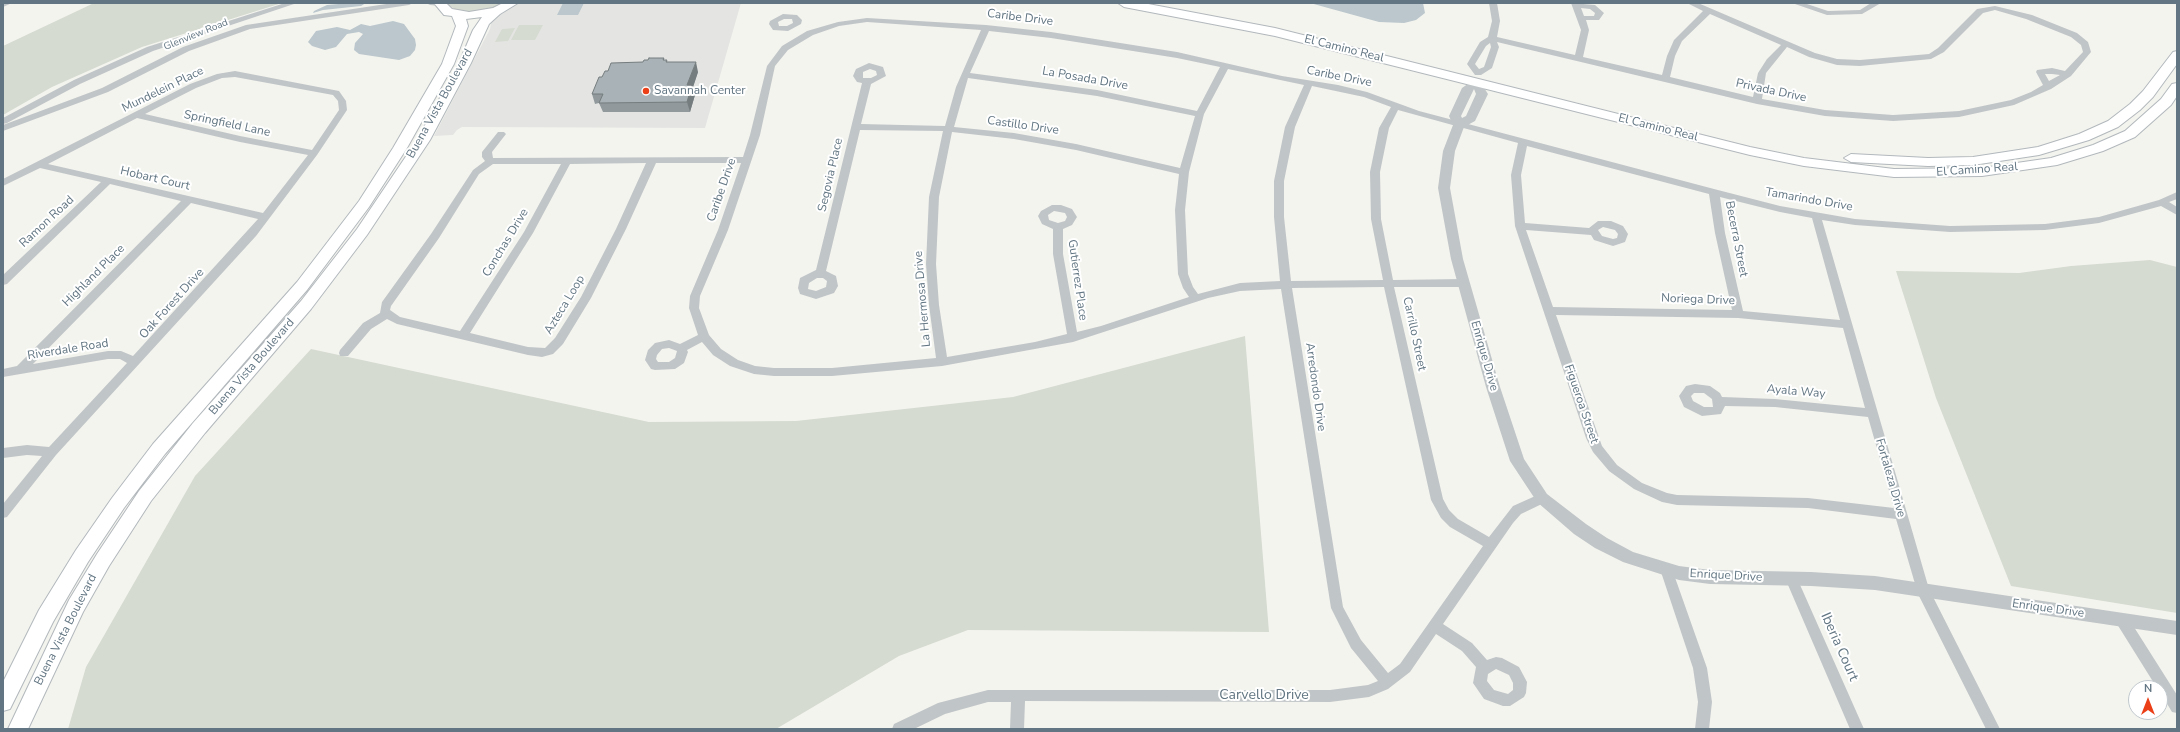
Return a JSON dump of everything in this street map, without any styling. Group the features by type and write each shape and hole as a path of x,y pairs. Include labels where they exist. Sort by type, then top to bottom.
{"main road":[{"path":"437,3 448,12 457,14 482,14 496,11 512,3"},
{"name":"El Camino Real","path":"1124,3 1275,32 1803,151 1890,161 1973,161 2039,151 2084,137 2113,124 2148,94 2177,55"},
{"name":"El Camino Real","path":"1175,3 1278,24 1750,151 1804,162 1887,172 1982,172 2052,162 2098,148 2130,134 2151,117 2166,102 2177,87"},
{"name":"Buena Vista Boulevard","path":"18,729 76,606 103,560 145,496 199,428 306,305 362,232 423,140 465,63 484,22 496,11"},
{"name":"Buena Vista Boulevard","path":"3,702 46,616 82,556 118,503 159,449 302,286 364,204 400,148 448,64 462,26 461,20 457,14"},
{"path":"448,64 465,63"}],"street":[{"path":"3,6 8,3"},
{"name":"Glenview Road","path":"3,122 77,82 143,52 293,3"},
{"name":"Glenview Road","path":"3,128 104,90 186,48 209,39 249,27 300,18 409,3"},
{"path":"1492,38 1483,44 1471,64 1477,77 1488,68 1495,47 1492,38 1496,22 1493,3"},
{"name":"Privada Drive","path":"1492,38 1757,101 1800,110 1849,116 1923,117 1960,114 2014,102 2048,87 2068,74 2087,52 2085,44 2074,36 2047,24 2000,9 1987,9 1980,11 1941,50 1931,56 1843,63 1823,59 1691,3"},
{"path":"1796,3 1827,13 1842,13 1862,12 1877,3"},
{"path":"1576,4 1592,7 1600,13 1596,18 1582,18"},
{"path":"1576,4 1582,18 1585,36 1578,58"},
{"path":"1665,79 1671,56 1678,40 1709,10"},
{"name":"Caribe Drive","path":"1459,125 1416,113 1354,91 1282,79 1225,66 1092,41 986,27 867,20 838,24 805,35 786,48 771,66 755,135 722,230 695,296 694,308 704,336 717,352 734,363 754,370 774,372 832,372 942,362 1035,346 1073,338 1145,317 1196,299 1240,287 1463,283"},
{"name":"La Hermosa Drive","path":"942,362 934,305 932,237 934,197 948,128 966,75 986,27"},
{"path":"792,28 805,35"},
{"path":"1757,101 1762,73 1770,61 1786,44"},
{"path":"1196,299 1188,288 1183,274 1180,210 1184,172 1200,114 1225,66"},
{"path":"2048,87 2040,72 2052,71 2068,74"},
{"name":"Mundelein Place","path":"3,183 193,86 220,76 235,74 336,93 342,101"},
{"name":"La Posada Drive","path":"966,75 1097,93 1200,114"},
{"name":"Enrique Drive","path":"1459,125 1455,116 1466,90 1477,77"},
{"name":"Enrique Drive","path":"1477,77 1482,94 1471,118 1459,125 1449,151 1444,188 1451,233 1463,283 1512,450 1524,474 1542,498 1580,530 1601,543 1629,557 1666,569 1710,577 1843,580 1923,590 2177,628"},
{"name":"Segovia Place","path":"820,274 867,81"},
{"name":"Arredondo Drive","path":"1309,83 1290,127 1279,181 1279,217 1286,285 1337,608 1356,644 1387,682"},
{"name":"Oak Forest Drive","path":"3,513 52,452 136,362 266,217 314,153 343,110 342,101"},
{"name":"Carrillo Street","path":"1396,105 1384,128 1377,158 1374,187 1379,237 1389,284 1437,500 1445,514 1454,523 1490,544"},
{"name":"Springfield Lane","path":"136,115 256,142 314,153"},
{"name":"Tamarindo Drive","path":"1459,125 1780,209 1816,216 1909,227 2010,229 2045,227 2099,220 2162,202 2177,195"},
{"name":"Castillo Drive","path":"857,127 948,128 1076,147 1184,172"},
{"path":"491,161 487,157 487,152 501,134"},
{"name":"Figueroa Street","path":"1523,142 1516,175 1520,226 1597,449 1613,468 1638,486 1666,498 1678,500 1815,504 1900,514"},
{"path":"344,353 367,326 386,314 384,309 386,305 435,236 476,172 491,161 746,160"},
{"name":"Conchas Drive","path":"463,335 528,233 567,161"},
{"name":"Azteca Loop","path":"386,314 397,320 535,353 542,353 554,347 586,298 610,252 652,161"},
{"name":"Hobart Court","path":"40,165 266,217"},
{"name":"Ramon Road","path":"3,281 108,181"},
{"name":"Becerra Street","path":"1714,192 1720,233 1738,314"},
{"name":"Highland Place","path":"19,371 188,200"},
{"path":"2162,202 2177,212"},
{"name":"Fortaleza Drive","path":"1816,216 1871,413 1923,590 1993,729"},
{"path":"1520,226 1593,232"},
{"name":"Gutierrez Place","path":"1058,227 1058,254 1073,338"},
{"name":"Noriega Drive","path":"1549,311 1738,314 1846,324"},
{"path":"681,348 704,336"},
{"name":"Riverdale Road","path":"3,373 108,355 121,355 136,362"},
{"name":"Ayala Way","path":"1719,401 1775,403 1871,413"},
{"path":"3,453 27,450 52,452"},
{"name":"Carvello Drive","path":"899,729 943,708 988,696 1330,696 1369,691 1387,682 1405,668 1490,544 1517,510 1542,498"},
{"path":"1666,569 1700,668 1705,702 1702,729"},
{"name":"Iberia Court","path":"1791,578 1857,729"},
{"path":"2122,620 2177,708"},
{"path":"1435,626 1467,647 1485,666"},
{"path":"1017,729 1018,695"}],"shaded area":[{"path":"94,3 282,3 142,47 52,87 3,115 3,46"},
{"path":"366,3 361,6 323,10 313,13 314,11 327,5"},
{"path":"446,3 505,3 489,10 466,12 457,11"},
{"path":"521,3 741,3 705,128 462,127 453,135 434,136 490,29 492,18 512,6"},
{"path":"563,3 584,3 578,15 557,15"},
{"path":"1310,3 1423,3 1425,13 1416,20 1404,23 1379,22"},
{"path":"393,21 404,24 415,39 416,45 415,50 410,56 399,60 359,54 354,50 355,43 363,34 359,32 347,34 336,47 325,50 312,46 308,42 316,31 337,27 350,30 361,24 370,26"},
{"path":"519,25 543,25 535,40 511,40"},
{"path":"515,28 508,41 495,42 502,29"},
{"path":"2150,260 2177,267 2177,613 2011,586 1936,398 1896,271 2019,273 2071,266"},
{"path":"1245,336 1269,632 968,630 899,656 776,729 68,729 86,667 195,476 311,349 649,422 796,421 1013,397"}],"building":[{"name":"Savannah Center","path":"649,58 664,58 663,60 667,60 666,62 696,62 687,85 692,85 687,102 599,103 603,94 592,94 599,77 602,77 605,71 608,71 611,63 643,62"}],"place":[{"name":"Savannah Center","path":"646,91"}]}
